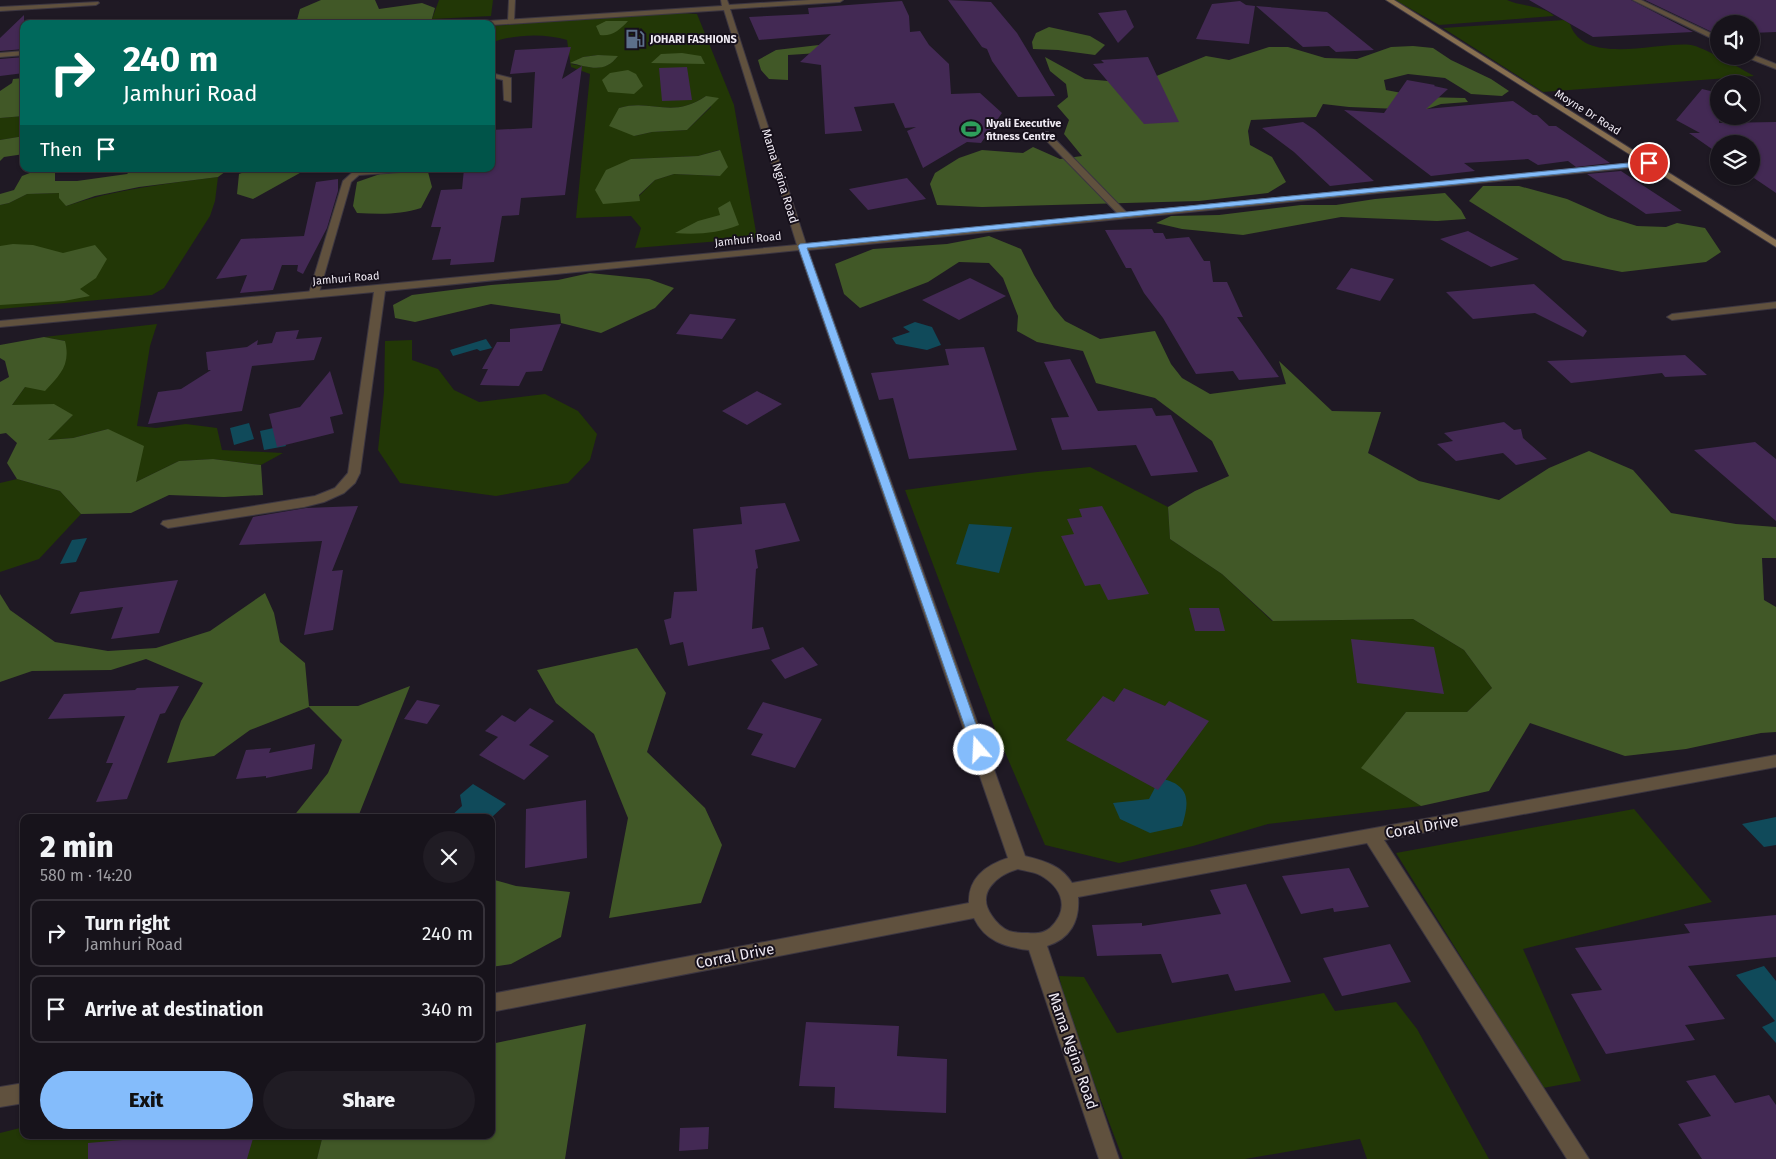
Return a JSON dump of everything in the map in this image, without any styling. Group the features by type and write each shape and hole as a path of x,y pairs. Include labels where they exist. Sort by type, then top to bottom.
{"main road":[{"name":"Moyne Dr Road","path":"1389,0 1776,244"}],"street":[{"path":"511,21 512,0"},
{"path":"495,22 726,4 840,0"},
{"path":"1636,0 1710,36"},
{"path":"0,9 96,3"},
{"name":"Mama Ngina Road","path":"726,4 802,246 1018,862"},
{"path":"0,55 20,53"},
{"path":"1760,60 1776,68"},
{"path":"495,76 507,78 508,100"},
{"path":"1045,134 1124,215"},
{"name":"Jamhuri Road","path":"0,324 1649,163"},
{"path":"314,294 347,181 357,173 368,172"},
{"path":"168,524 326,498 341,491 350,483 354,473 380,287"},
{"path":"1672,317 1776,304"},
{"name":"Coral Drive","path":"1069,890 1776,761"},
{"path":"1372,836 1402,879 1579,1159"},
{"path":"1018,862 1034,863 1048,869 1060,878 1069,890 1072,904 1070,917 1063,929 1051,938 1022,943 1007,939 994,931 984,921 978,909 978,895 982,882 990,872 1003,865 1018,862"},
{"name":"Corral Drive","path":"495,1002 978,909"},
{"name":"Mama Ngina Road","path":"1036,942 1109,1159"},
{"path":"0,1097 20,1094"}],"green space":[{"path":"321,0 375,0 379,9 422,3 435,8 432,20 297,20 300,9"},
{"path":"439,0 493,0 491,16 432,19"},
{"path":"1395,0 1507,0 1544,10 1554,16 1439,25"},
{"path":"679,13 697,14 734,105 757,238 635,248 641,228 631,216 576,218 590,74 571,67 567,40 549,36 519,36 495,42 495,26","holes":["598,55 617,57 607,65 596,68 571,64 583,57","706,96 711,107 687,130 652,132 634,136 619,108 642,105 682,107","719,150 719,176 674,174 655,180 639,196 631,159 698,156"]},
{"path":"1564,20 1570,24 1578,37 1590,45 1624,49 1691,45 1710,52 1710,65 1735,65 1752,75 1710,75 1710,79 1543,92 1443,28"},
{"path":"606,21 628,21 615,32 608,35 600,35 596,26"},
{"path":"1049,27 1090,36 1105,45 1095,55 1033,49 1032,42 1036,33"},
{"path":"836,43 819,53 788,55 788,80 769,79 761,70 758,60 776,50"},
{"path":"1413,46 1433,48 1451,60 1491,79 1509,91 1502,96 1471,94 1445,78 1408,74 1384,80 1386,90 1423,97 1465,98 1468,102 1441,104 1424,110 1323,104 1316,117 1251,120 1248,131 1250,145 1272,157 1286,182 1268,193 1199,201 982,207 937,205 930,184 935,173 959,158 982,150 1023,153 1033,147 1060,159 1082,156 1064,134 1069,120 1057,106 1068,97 1066,84 1050,71 1045,57 1085,79 1108,81 1154,77 1206,56 1229,60 1269,47 1288,47 1325,58 1357,59 1391,47"},
{"path":"682,53 701,56 705,64 651,63 661,54"},
{"path":"598,55 618,56 613,62 596,68 570,63 583,57"},
{"path":"628,70 636,74 643,86 634,94 608,92 602,80 610,73"},
{"path":"20,78 20,116 0,118 0,91 12,83 13,79"},
{"path":"706,96 719,98 687,130 652,132 634,136 609,126 619,108 642,105 682,107"},
{"path":"20,116 20,137 0,140 0,118"},
{"path":"20,137 20,155 4,157 0,161 0,140"},
{"path":"720,150 728,167 720,176 674,174 655,180 639,195 640,201 603,204 595,190 606,170 631,159 698,156"},
{"path":"32,172 55,172 55,181 77,181 127,174 129,172 225,172 218,177 139,187 95,196 66,206 59,198 59,193 27,194 9,203 0,205 0,194 14,190 22,176"},
{"path":"244,172 302,172 253,199 237,194 239,174"},
{"path":"428,172 432,187 421,208 397,213 357,213 353,206 357,182 380,174"},
{"path":"218,177 215,201 210,216 164,288 152,295 0,309 0,205 9,203 27,194 59,193 66,206 122,191"},
{"path":"1483,186 1519,186 1567,199 1608,217 1637,226 1666,227 1677,223 1705,228 1721,252 1706,262 1622,272 1563,260 1469,201"},
{"path":"1445,193 1461,210 1466,219 1437,221 1341,217 1243,235 1182,229 1156,223 1171,216 1219,215 1301,205 1336,205 1375,199"},
{"path":"730,201 739,225 708,233 675,233 698,221 720,215 718,208"},
{"path":"989,236 1021,249 1054,308 1065,321 1100,339 1155,331 1171,364 1182,378 1210,394 1286,384 1279,361 1332,411 1381,412 1368,453 1419,481 1499,500 1549,468 1589,451 1633,470 1671,513 1736,524 1776,527 1776,558 1762,558 1764,600 1776,607 1776,732 1761,733 1686,749 1625,756 1530,723 1489,791 1421,806 1361,768 1406,712 1467,712 1492,688 1464,650 1413,619 1273,621 1222,574 1170,539 1168,507 1195,491 1229,476 1212,441 1155,398 1096,383 1083,351 1037,342 1017,331 1018,316 1003,278 989,263 959,262 928,282 860,308 844,294 835,264 873,249 947,244"},
{"path":"13,244 33,245 63,253 95,245 107,259 96,278 80,289 90,296 64,301 0,305 0,246"},
{"path":"590,273 649,279 674,288 655,308 601,333 561,323 560,314 491,304 415,322 395,318 393,305 412,295 491,285 558,280"},
{"path":"157,324 150,346 137,426 156,428 186,424 217,428 222,450 283,453 261,465 213,459 179,461 136,482 108,429 73,438 47,440 72,416 12,405 65,341 44,337"},
{"path":"44,337 65,341 67,357 63,369 45,391 25,387 12,405 54,404 73,415 48,440 73,438 108,429 144,446 136,482 179,461 213,459 261,465 263,495 224,497 169,495 131,513 81,514 60,491 17,479 7,463 17,443 6,433 0,434 0,382 9,377 5,361 0,358 0,345"},
{"path":"412,340 412,360 438,369 454,390 479,402 545,394 578,411 597,434 590,460 568,483 496,496 400,483 378,450 384,392 385,341"},
{"path":"1090,467 1168,507 1170,539 1222,574 1272,621 1413,619 1464,650 1492,688 1467,712 1406,712 1362,768 1421,806 1268,824 1193,846 1119,863 1045,845 995,729 905,490 1037,472"},
{"path":"17,479 60,491 81,514 39,559 0,572 0,483"},
{"path":"265,593 274,613 280,642 305,663 309,706 358,706 410,686 359,814 295,814 328,773 342,740 309,707 250,730 214,756 167,763 181,721 203,683 146,659 111,670 32,671 0,682 0,594 10,610 55,642 108,651 156,648 210,631"},
{"path":"637,648 666,693 647,752 705,808 722,845 701,903 609,918 628,818 594,734 556,703 537,670"},
{"path":"1634,809 1712,902 1523,949 1581,1081 1543,1088 1396,853"},
{"path":"495,880 516,886 570,892 561,937 511,964 495,966"},
{"path":"1059,976 1084,977 1117,1033 1324,993 1335,1011 1396,1002 1417,1029 1489,1159 1367,1159 1360,1139 1245,1159 1123,1159 1068,1014"},
{"path":"586,1024 565,1159 317,1159 322,1139 495,1139 495,1043"},
{"path":"20,1128 20,1139 322,1139 317,1159 0,1159 0,1133"}],"water":[{"path":"915,322 932,327 941,345 927,350 896,344 892,338 910,332 903,327"},
{"path":"486,339 492,348 480,351 477,349 453,356 450,350"},
{"path":"249,423 254,439 234,445 230,428"},
{"path":"278,427 286,446 264,450 260,431"},
{"path":"969,524 1012,527 999,573 956,564"},
{"path":"87,538 76,562 60,564 72,540"},
{"path":"1160,778 1177,785 1185,795 1186,809 1182,826 1150,833 1120,819 1113,803 1149,799"},
{"path":"473,784 506,804 495,814 453,814 462,806 460,795"},
{"path":"1776,817 1776,845 1764,847 1742,824"},
{"path":"1764,966 1776,981 1776,1043 1762,1027 1775,1021 1736,975"}],"building":[{"path":"948,0 991,2 1017,33 1055,96 1018,97 992,61 987,49 982,47"},
{"path":"1529,0 1631,0 1693,32 1593,37"},
{"path":"1645,0 1776,0 1776,32 1760,33 1760,15 1710,15 1710,31"},
{"path":"902,1 909,16 910,32 920,31 929,45 949,64 951,94 980,93 1002,113 981,143 967,142 923,168 907,131 916,127 905,128 894,103 854,107 862,131 825,134 821,65 800,62 831,34 759,40 749,17 809,14 808,8"},
{"path":"1240,1 1246,5 1255,6 1249,44 1196,39 1212,4"},
{"path":"1256,6 1327,12 1374,50 1336,52 1329,46 1303,47"},
{"path":"1126,10 1134,27 1118,43 1098,13"},
{"path":"24,15 24,20 20,20 20,49 0,51 0,38"},
{"path":"571,47 562,79 582,66 565,195 521,198 519,215 502,216 494,262 450,265 451,259 432,260 441,227 431,227 441,190 462,189 464,172 495,172 495,130 532,128 535,72 510,74 515,50"},
{"path":"20,57 20,74 0,76 0,59"},
{"path":"1148,57 1179,122 1144,124 1093,64 1104,63 1101,60"},
{"path":"687,67 692,100 662,101 659,68"},
{"path":"1407,80 1448,89 1426,109 1513,101 1533,115 1537,115 1549,126 1556,126 1610,163 1576,167 1568,161 1538,165 1528,159 1464,163 1475,171 1431,176 1344,110 1384,113"},
{"path":"1702,89 1710,91 1710,125 1760,125 1760,122 1776,122 1776,193 1760,182 1760,135 1710,135 1710,148 1689,133 1700,133 1676,120"},
{"path":"1303,122 1315,130 1374,181 1330,186 1294,152 1262,128"},
{"path":"1621,171 1682,211 1646,214 1587,174"},
{"path":"907,178 926,199 868,210 849,189"},
{"path":"338,179 338,191 327,228 303,274 297,271 298,265 282,265 273,290 240,293 247,275 216,279 241,239 304,236 316,182"},
{"path":"1152,229 1154,233 1163,233 1166,239 1189,237 1204,261 1210,261 1213,282 1227,282 1243,317 1237,317 1279,377 1239,380 1233,371 1196,374 1163,318 1144,293 1131,268 1126,268 1105,230"},
{"path":"1468,231 1519,259 1491,267 1440,239"},
{"path":"1351,268 1394,279 1380,301 1336,289"},
{"path":"970,278 1006,296 959,320 922,300"},
{"path":"1534,284 1587,331 1583,337 1535,313 1473,319 1446,292"},
{"path":"690,314 736,319 722,339 676,334"},
{"path":"561,324 542,371 526,372 519,386 480,385 488,369 482,369 497,342 510,342 510,329"},
{"path":"299,330 296,339 322,337 314,360 252,366 242,411 148,424 158,392 181,389 211,370 208,370 206,352 247,347 258,340 257,345 272,343 276,332"},
{"path":"984,347 1017,450 909,459 893,398 879,400 871,373 949,365 945,349"},
{"path":"1685,355 1707,375 1665,377 1662,373 1571,383 1547,361"},
{"path":"1070,359 1098,411 1152,408 1156,416 1171,415 1198,472 1151,476 1136,445 1062,450 1051,418 1069,417 1044,362"},
{"path":"330,371 343,414 330,417 334,433 277,447 269,414 300,407"},
{"path":"757,391 782,404 747,425 722,411"},
{"path":"1504,422 1514,430 1521,429 1523,438 1547,459 1516,465 1503,453 1456,461 1437,444 1453,441 1444,433"},
{"path":"1755,442 1776,459 1776,521 1694,450"},
{"path":"785,503 800,541 755,550 758,568 756,569 752,629 763,627 770,649 688,666 683,642 670,645 664,620 671,618 674,592 697,591 693,529 742,524 740,507"},
{"path":"358,506 332,571 343,570 333,630 304,635 322,541 239,545 253,517 306,508"},
{"path":"1102,506 1149,594 1108,600 1100,584 1085,586 1061,536 1074,534 1067,519 1082,517 1079,509"},
{"path":"178,580 159,633 111,639 123,607 70,614 80,592"},
{"path":"1189,608 1219,608 1225,631 1195,631"},
{"path":"1351,639 1434,647 1444,694 1357,683"},
{"path":"803,647 818,665 785,679 771,660"},
{"path":"179,686 165,713 160,714 127,799 96,802 113,763 106,763 125,716 48,719 64,694"},
{"path":"1124,688 1165,706 1169,701 1209,721 1158,790 1066,740 1103,696 1114,702"},
{"path":"417,700 440,705 427,724 404,719"},
{"path":"763,702 822,719 795,768 751,755 763,734 747,729"},
{"path":"530,708 554,721 529,745 549,756 524,780 479,755 498,737 485,731 502,715 515,722"},
{"path":"315,744 312,769 266,778 266,776 236,779 246,750 271,748 269,753"},
{"path":"586,800 587,858 525,868 526,809"},
{"path":"1349,868 1369,907 1334,912 1333,908 1301,914 1282,876"},
{"path":"1246,884 1291,982 1235,991 1228,974 1172,983 1161,954 1097,956 1092,925 1142,923 1142,926 1221,914 1210,890"},
{"path":"1776,915 1776,957 1688,966 1725,1019 1685,1025 1695,1040 1606,1054 1571,994 1602,990 1575,948 1690,933 1684,924"},
{"path":"1390,944 1411,982 1342,996 1323,958"},
{"path":"806,1022 899,1026 897,1056 947,1059 946,1113 834,1108 835,1087 799,1086"},
{"path":"1715,1075 1735,1103 1769,1095 1776,1105 1776,1159 1702,1159 1678,1124 1711,1116 1686,1081"},
{"path":"709,1127 708,1149 679,1151 680,1128"},
{"path":"134,1139 253,1139 247,1159 88,1159 88,1143"}],"place":[{"name":"JOHARI FASHIONS","path":"635,39"},
{"name":"Nyali Executive fitness Centre","path":"971,129"}],"route":[{"path":"979,750 802,246 1649,163"}]}
